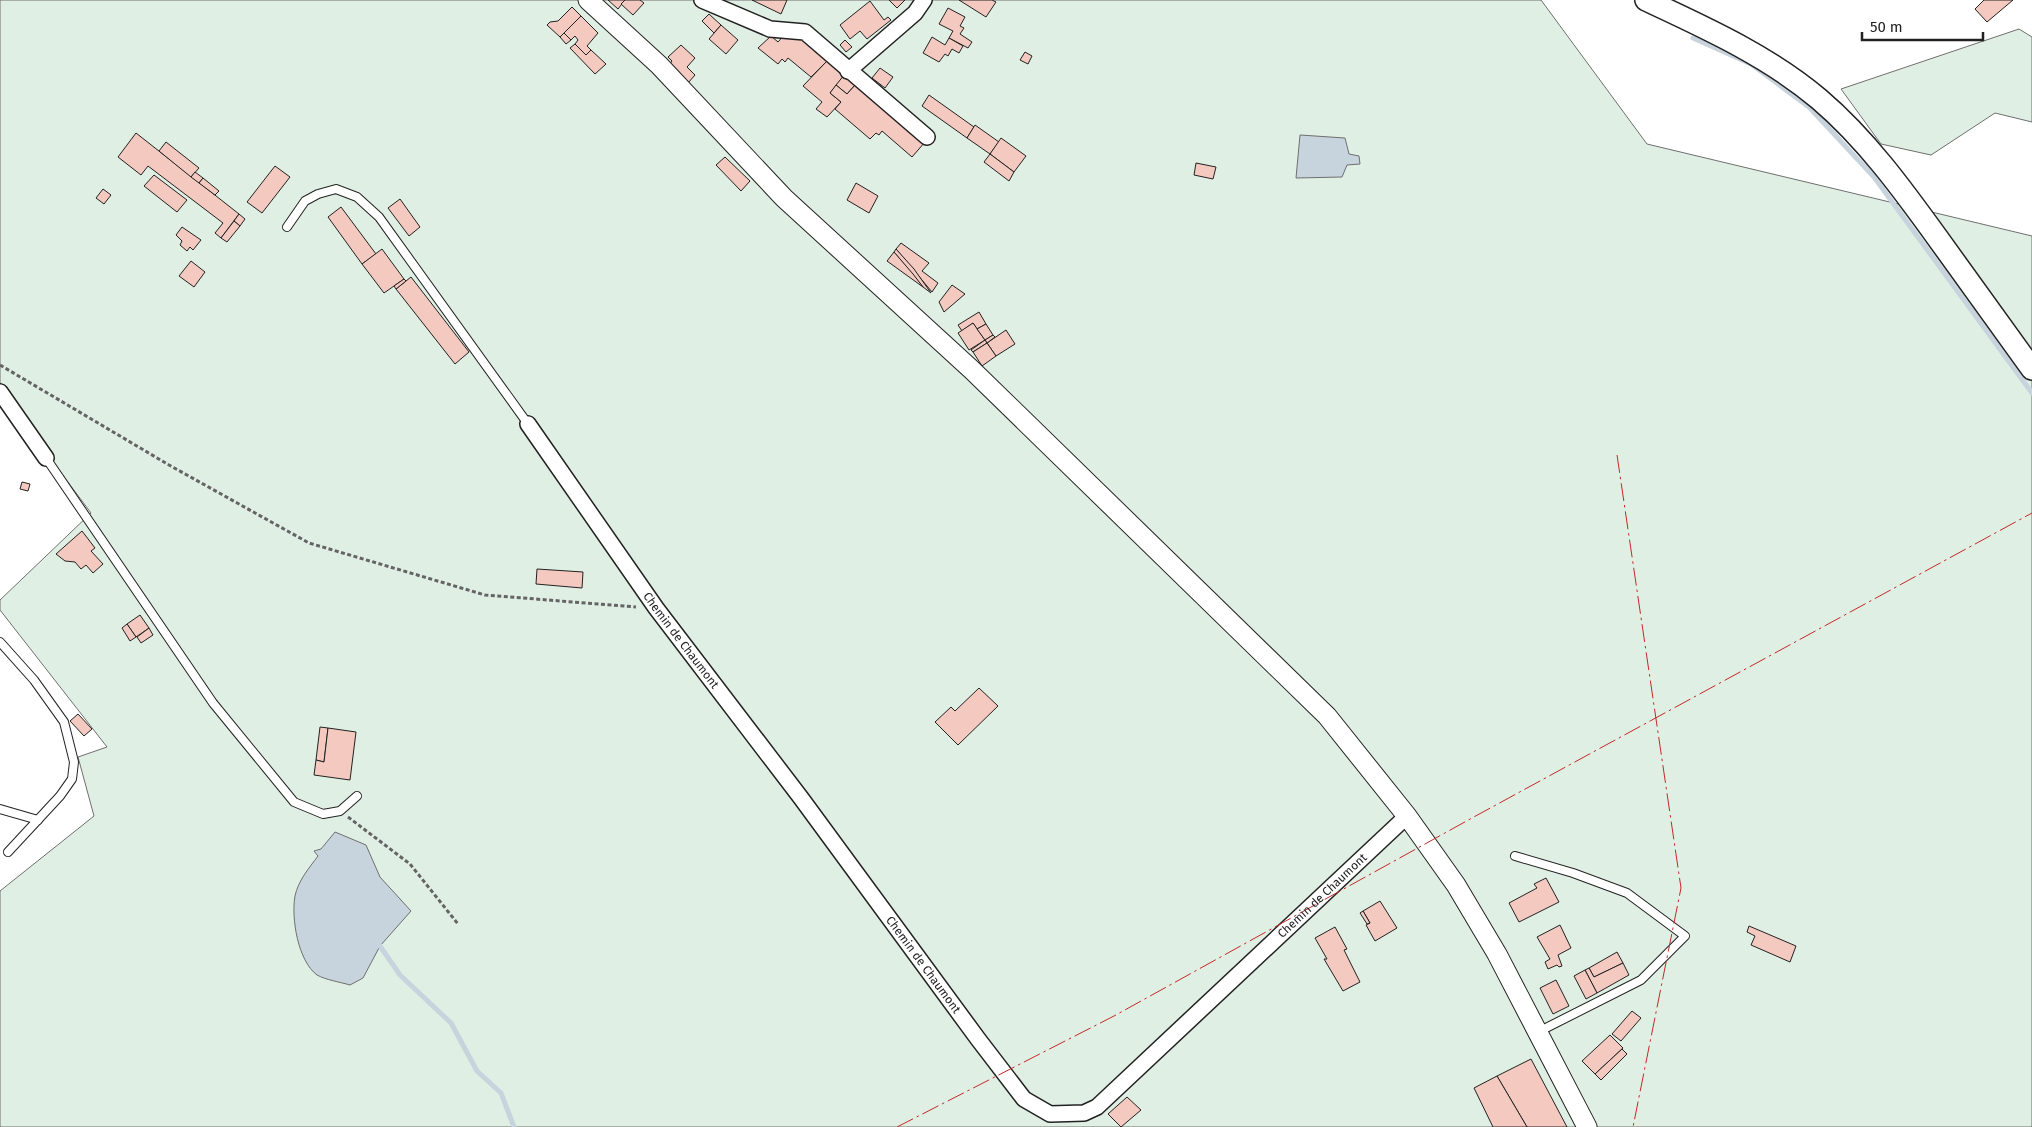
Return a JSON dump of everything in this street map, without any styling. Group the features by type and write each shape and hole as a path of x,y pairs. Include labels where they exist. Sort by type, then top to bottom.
{"main road":[{"path":"1646,0 1736,43 1778,68 1820,99 1865,143 1912,202 2032,369"}],"street":[{"path":"588,0 659,65 784,198 972,370 1320,709 1406,816 1456,885 1497,954 1587,1127"},
{"path":"702,0 770,29 805,32 927,136"},
{"path":"848,70 915,13 924,0"},
{"path":"0,392 46,458"},
{"name":"Chemin de Chaumont","path":"528,424 656,608 802,798 1001,1069 1024,1099 1050,1114 1084,1113 1097,1107 1406,816"}],"lane":[{"path":"288,226 304,200 318,194 336,190 357,197 379,217 528,424"},
{"path":"46,458 213,703 294,802 323,814 340,810 358,796"},
{"path":"0,642 34,680 64,722 74,762 72,779 60,796 8,852"},
{"path":"0,809 38,820"},
{"path":"1515,856 1573,873 1627,893 1685,936 1641,980 1538,1032"}],"path":[{"path":"0,365 169,465 310,543 485,595 656,608"},
{"path":"340,810 410,864 458,924"}],"green space":[{"path":"0,0 1541,0 1647,144 2032,236 2032,1127 0,1127 0,891 94,816 78,757 107,747 0,610 0,600 91,513 0,391"},
{"path":"2019,29 2032,37 2032,122 1995,113 1931,155 1881,144 1841,89"}],"shaded area":[{"path":"1300,135 1345,138 1349,154 1359,156 1360,164 1347,165 1342,177 1296,178"},
{"path":"335,832 366,845 380,877 411,911 380,946 363,978 350,985 321,977 310,968 301,950 295,927 294,905 299,885 318,856 314,851 321,849"}],"building":[{"path":"608,0 625,0 618,9"},
{"path":"625,0 640,0 644,3 633,15 621,4"},
{"path":"752,0 787,0 781,14"},
{"path":"889,0 905,0 897,8"},
{"path":"959,0 992,0 996,2 986,17"},
{"path":"1984,0 2013,0 1987,22 1975,9"},
{"path":"870,1 884,20 888,17 891,20 867,39 860,31 850,39 840,25"},
{"path":"572,7 581,16 560,37 547,25 550,22 558,21"},
{"path":"948,8 965,17 960,26 964,28 960,34 972,42 968,48 949,38 953,31 939,24"},
{"path":"709,14 721,25 714,33 702,21"},
{"path":"581,16 598,33 587,46 591,50 586,55 575,44 578,40 575,36 571,40 564,33"},
{"path":"721,25 738,40 726,54 709,39"},
{"path":"564,33 571,40 566,44 560,37"},
{"path":"785,34 803,40 827,61 811,77 788,58 785,62 782,59 778,64 758,48 771,36 778,42"},
{"path":"932,37 945,45 949,38 963,46 959,53 952,49 948,56 945,54 939,62 923,53"},
{"path":"845,40 852,47 846,52 840,45"},
{"path":"575,44 586,55 591,50 606,64 595,74 570,48"},
{"path":"681,45 695,58 687,67 695,75 688,83 669,65 672,61 668,57"},
{"path":"1025,52 1032,56 1028,64 1020,60"},
{"path":"827,61 844,76 830,93 841,102 827,117 816,109 822,102 803,86"},
{"path":"880,68 893,77 885,88 872,78"},
{"path":"845,74 856,84 847,94 836,85"},
{"path":"856,84 925,142 912,157 882,131 879,135 876,133 870,139 835,109 841,102 830,93 836,85 847,94"},
{"path":"929,95 974,127 967,138 922,106"},
{"path":"975,125 999,142 990,154 967,138"},
{"path":"136,133 239,214 221,238 215,233 223,223 148,166 141,175 118,157"},
{"path":"1001,138 1026,156 1014,172 990,154"},
{"path":"166,142 199,168 191,177 159,151"},
{"path":"990,154 1014,172 1009,181 984,162"},
{"path":"725,157 750,181 741,191 716,165"},
{"path":"1196,163 1216,167 1213,179 1194,175"},
{"path":"275,166 290,177 262,213 247,202"},
{"path":"195,172 203,178 199,183 191,177"},
{"path":"154,175 187,200 177,212 144,186"},
{"path":"203,178 219,191 215,195 199,183"},
{"path":"856,183 878,196 869,213 847,200"},
{"path":"103,189 111,195 104,204 96,198"},
{"path":"400,199 420,227 409,236 388,208"},
{"path":"341,207 376,254 362,264 328,217"},
{"path":"239,214 245,219 240,226 234,221"},
{"path":"234,221 240,226 227,242 221,238"},
{"path":"182,227 201,240 193,250 190,247 187,251 180,245 182,241 176,235"},
{"path":"901,243 929,263 922,271 938,283 932,292 896,249"},
{"path":"382,249 404,279 384,293 362,264"},
{"path":"896,249 914,269 931,293 923,287 894,252"},
{"path":"894,252 913,274 923,287 887,261"},
{"path":"191,261 205,272 194,287 179,276"},
{"path":"411,277 469,352 455,364 396,289"},
{"path":"404,279 406,281 396,289 394,286"},
{"path":"952,285 965,294 944,312 939,302"},
{"path":"979,312 986,324 977,329 973,323 962,331 958,325"},
{"path":"973,323 985,340 969,350 958,333"},
{"path":"986,324 993,335 985,340 977,329"},
{"path":"1006,330 1015,344 996,356 987,343"},
{"path":"993,335 995,337 987,343 985,340"},
{"path":"985,340 987,343 973,352 971,350"},
{"path":"987,343 996,356 982,366 973,352"},
{"path":"22,482 30,484 28,491 20,489"},
{"path":"82,531 95,548 91,551 103,564 93,573 86,565 81,569 75,562 65,561 56,554"},
{"path":"537,569 583,572 582,588 536,584"},
{"path":"140,615 149,628 136,637 127,624"},
{"path":"127,624 136,637 130,641 122,628"},
{"path":"149,628 153,635 141,643 137,637"},
{"path":"979,688 998,706 958,745 935,722 951,707 955,711"},
{"path":"78,714 92,729 84,736 70,721"},
{"path":"320,727 328,728 324,762 316,760"},
{"path":"328,728 356,732 350,780 314,775 316,760 324,762"},
{"path":"1546,878 1559,902 1519,922 1509,903 1537,888 1534,884"},
{"path":"1380,901 1397,928 1375,941 1366,925 1370,923 1363,911"},
{"path":"1363,911 1370,923 1367,924 1360,913"},
{"path":"1560,925 1571,948 1558,955 1562,966 1559,967 1557,965 1548,969 1545,962 1550,959 1537,937"},
{"path":"1749,926 1796,946 1790,962 1751,945 1755,936 1747,932"},
{"path":"1335,927 1347,949 1344,950 1360,982 1343,991 1324,959 1327,959 1315,938"},
{"path":"1617,952 1623,963 1594,977 1589,968"},
{"path":"1623,963 1629,975 1597,993 1585,970 1589,968 1594,977"},
{"path":"1585,970 1597,993 1586,999 1574,976"},
{"path":"1556,980 1569,1006 1553,1014 1540,988"},
{"path":"1632,1011 1641,1018 1621,1041 1612,1034"},
{"path":"1610,1035 1623,1048 1595,1074 1582,1061"},
{"path":"1622,1049 1627,1054 1601,1080 1595,1074"},
{"path":"1531,1059 1567,1127 1527,1127 1497,1076"},
{"path":"1497,1076 1527,1127 1493,1127 1474,1088"},
{"path":"1127,1097 1141,1110 1121,1127 1108,1114"}],"waterway":[{"path":"1693,38 1751,64 1809,107 1874,177 2032,393"},
{"path":"380,946 400,975 451,1023 477,1071 501,1093 514,1127"}],"power":[{"path":"1617,455 1681,888 1633,1127"},
{"path":"897,1127 1114,1016 1472,818 2032,513"}]}
